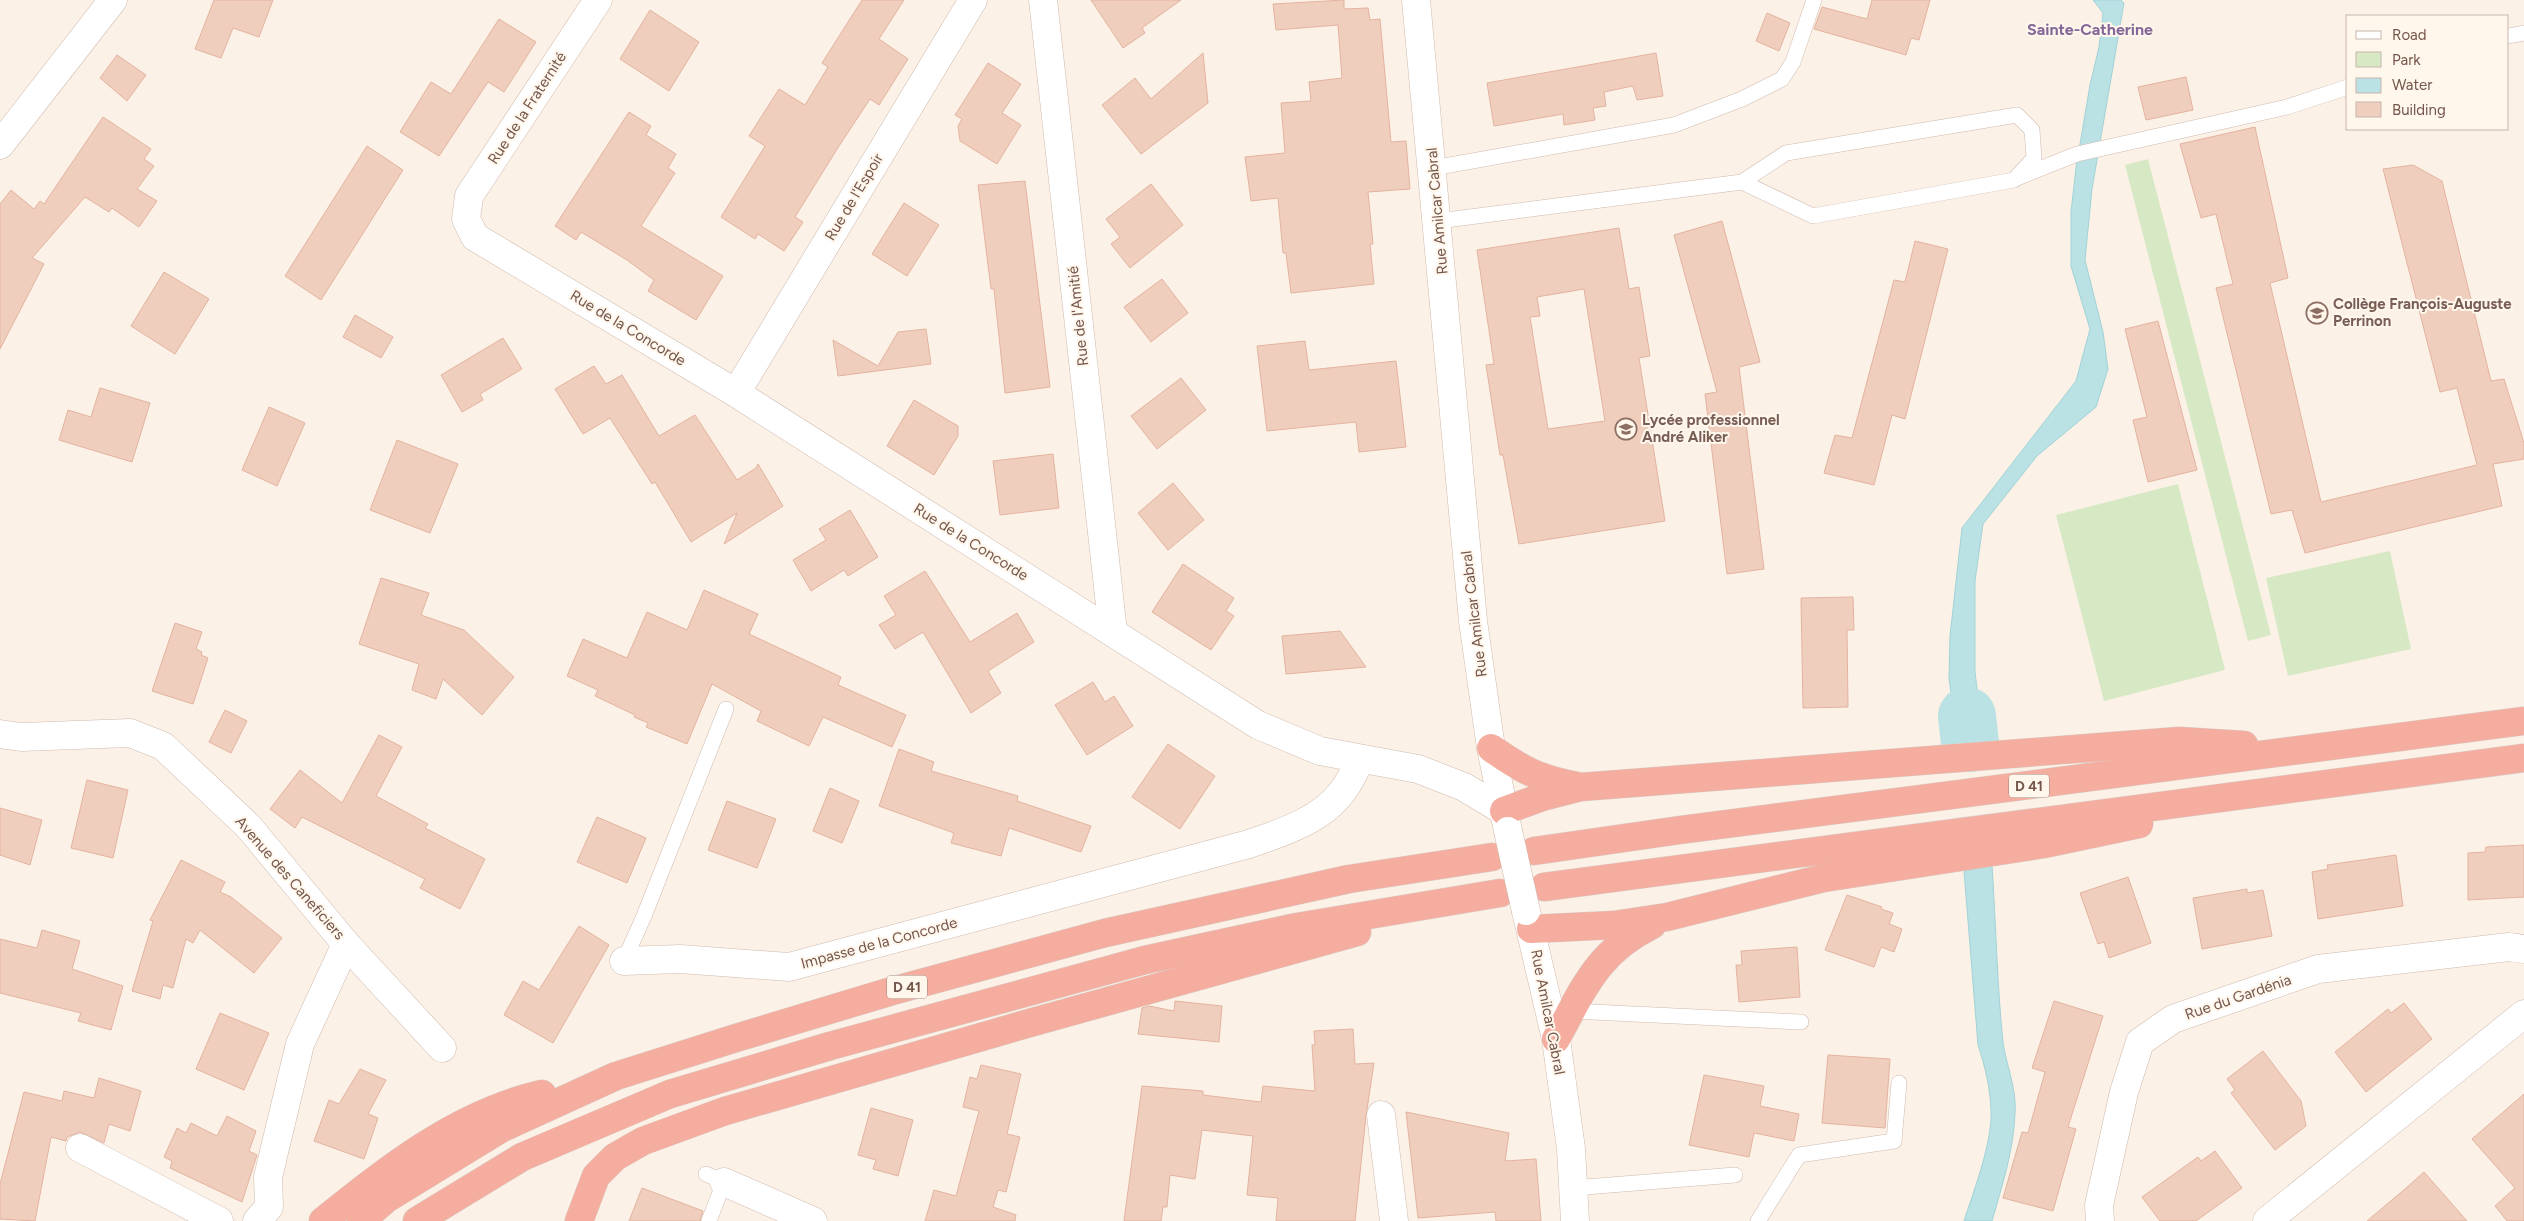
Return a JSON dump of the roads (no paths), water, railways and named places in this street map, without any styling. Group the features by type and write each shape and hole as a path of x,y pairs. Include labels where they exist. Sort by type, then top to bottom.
{"highway":[{"path":"2438,732 2524,713"},
{"name":"D 41","path":"1534,851 1680,830 2524,721"},
{"path":"1506,821 1542,797 1581,787 2179,741 2302,750"},
{"path":"1491,748 1516,766 1546,780 1581,787"},
{"name":"D 41","path":"1544,887 2524,758"},
{"path":"2412,772 2524,770"},
{"path":"1528,920 1614,925 1667,918 1824,878 2044,844 2358,779"},
{"name":"D 41","path":"361,1221 386,1199 502,1128 616,1076 892,991 1105,933 1349,879 1492,857"},
{"name":"D 41","path":"417,1221 522,1157 680,1091 830,1046 1145,960 1297,927 1493,893 725,1111 643,1141 615,1157 596,1176 579,1221"},
{"path":"1556,1039 1592,972 1609,953 1633,934 1667,918"},
{"path":"323,1221 374,1180 422,1147 482,1113 528,1097 616,1076"}],"street":[{"path":"0,145 113,0"},
{"name":"Rue de la Fraternité","path":"466,219 469,196 598,0"},
{"name":"Rue de l'Espoir","path":"736,393 973,0"},
{"name":"Rue de l'Amitié","path":"1043,0 1113,632"},
{"name":"Rue Amilcar Cabral","path":"1416,0 1438,221 1473,621 1491,748 1556,1039 1571,1149 1576,1221"},
{"name":"Rue de la Concorde","path":"466,219 476,237 736,393 1258,725 1320,751 1418,769 1464,787 1506,821"},
{"name":"Avenue des Caneficiers","path":"0,734 21,737 130,733 162,746 248,826 346,944 442,1048"},
{"name":"Impasse de la Concorde","path":"624,961 680,959 789,967 1249,844 1298,827 1325,808 1341,794 1362,759"},
{"path":"257,1221 269,1207 268,1177 300,1044 346,944"},
{"name":"Rue du Gardénia","path":"2100,1221 2099,1205 2122,1101 2140,1042 2173,1019 2318,969 2509,947 2524,949"},
{"path":"2267,1221 2524,1014"},
{"path":"1381,1115 1394,1221"},
{"path":"80,1148 219,1221"},
{"path":"715,1178 814,1221"}],"lane":[{"path":"1433,168 1674,125 1742,100 1782,79 1793,62 1814,0"},
{"path":"2509,36 2524,33"},
{"path":"1742,182 1813,216 2014,180 2077,154 2287,107 2346,88"},
{"path":"1438,221 1742,182 1786,153 2017,115 2032,130 2034,158 2014,180"},
{"name":"Impasse de la Concorde","path":"624,961 644,916 726,709"},
{"path":"1571,1011 1801,1022"},
{"path":"1758,1221 1799,1155 1894,1141 1899,1083"},
{"path":"1573,1188 1735,1175"},
{"path":"710,1221 715,1178"}],"water":[{"path":"2093,0 2121,0 2124,3 2092,189 2085,260 2103,332 2108,369 2096,407 2037,456 1983,524 1975,581 1975,672 1980,714 1955,719 1949,679 1950,636 1962,528 2076,381 2090,329 2071,266 2071,212 2076,168 2090,85 2099,47 2103,13"},
{"path":"1992,866 2001,1020 2004,1051 2014,1095 2014,1127 2007,1167 1992,1221 1964,1221 1986,1150 1991,1122 1991,1109 1987,1077 1978,1045 1964,871"}],"waterway":[{"path":"1967,716 1970,743"}],"place":[{"name":"Collège François-Auguste Perrinon","path":"2317,313"},
{"name":"Lycée professionnel André Aliker","path":"1626,429"}],"district":[{"name":"Sainte-Catherine","path":"2090,29"}]}
